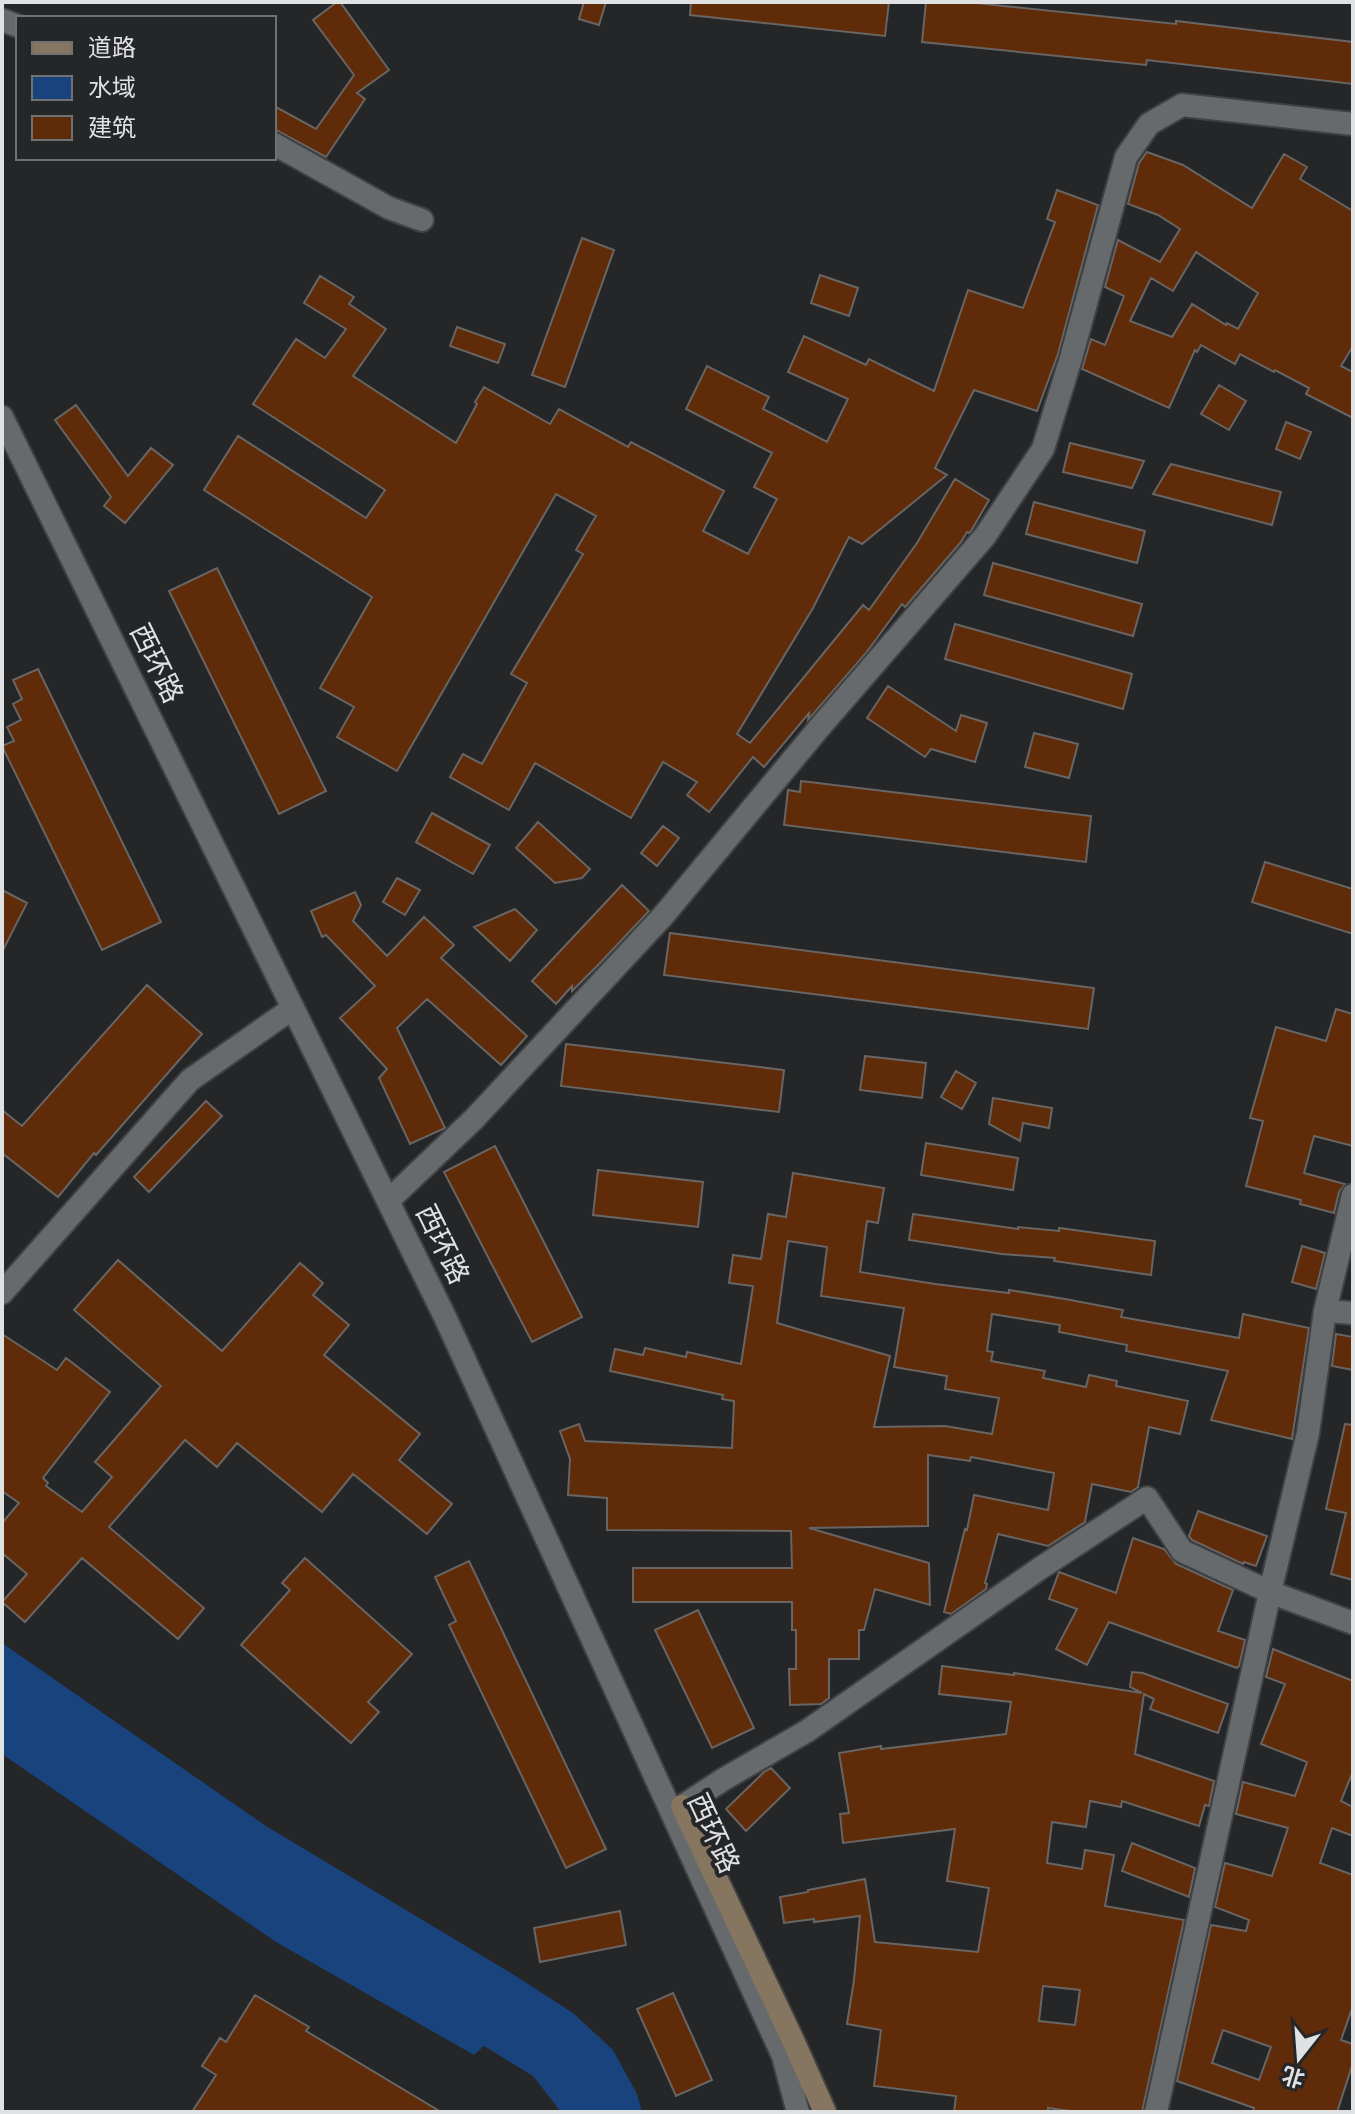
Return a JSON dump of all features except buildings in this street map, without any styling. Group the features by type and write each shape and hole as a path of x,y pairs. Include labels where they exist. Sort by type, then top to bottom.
{"main road":[{"name":"西环路","path":"677,1809 792,2038 825,2112"}],"street":[{"path":"388,1201 474,1119 663,916 819,728 985,536 1043,449 1126,157 1149,124 1182,105 1353,124"},
{"path":"276,145 389,208 422,220"},
{"name":"西环路","path":"2,417 445,1317 677,1809 783,2056 798,2112"},
{"path":"2,1293 190,1080 293,1008"},
{"path":"1156,2112 1308,1433 1325,1311 1353,1195"},
{"path":"1325,1311 1353,1313"},
{"path":"677,1809 807,1731 1039,1569 1147,1498 1182,1551 1270,1592 1353,1623"}],"water":[{"path":"2,1643 266,1826 573,2013 613,2050 637,2094 642,2112 561,2112 533,2076 484,2046 474,2055 276,1942 2,1754"}]}
